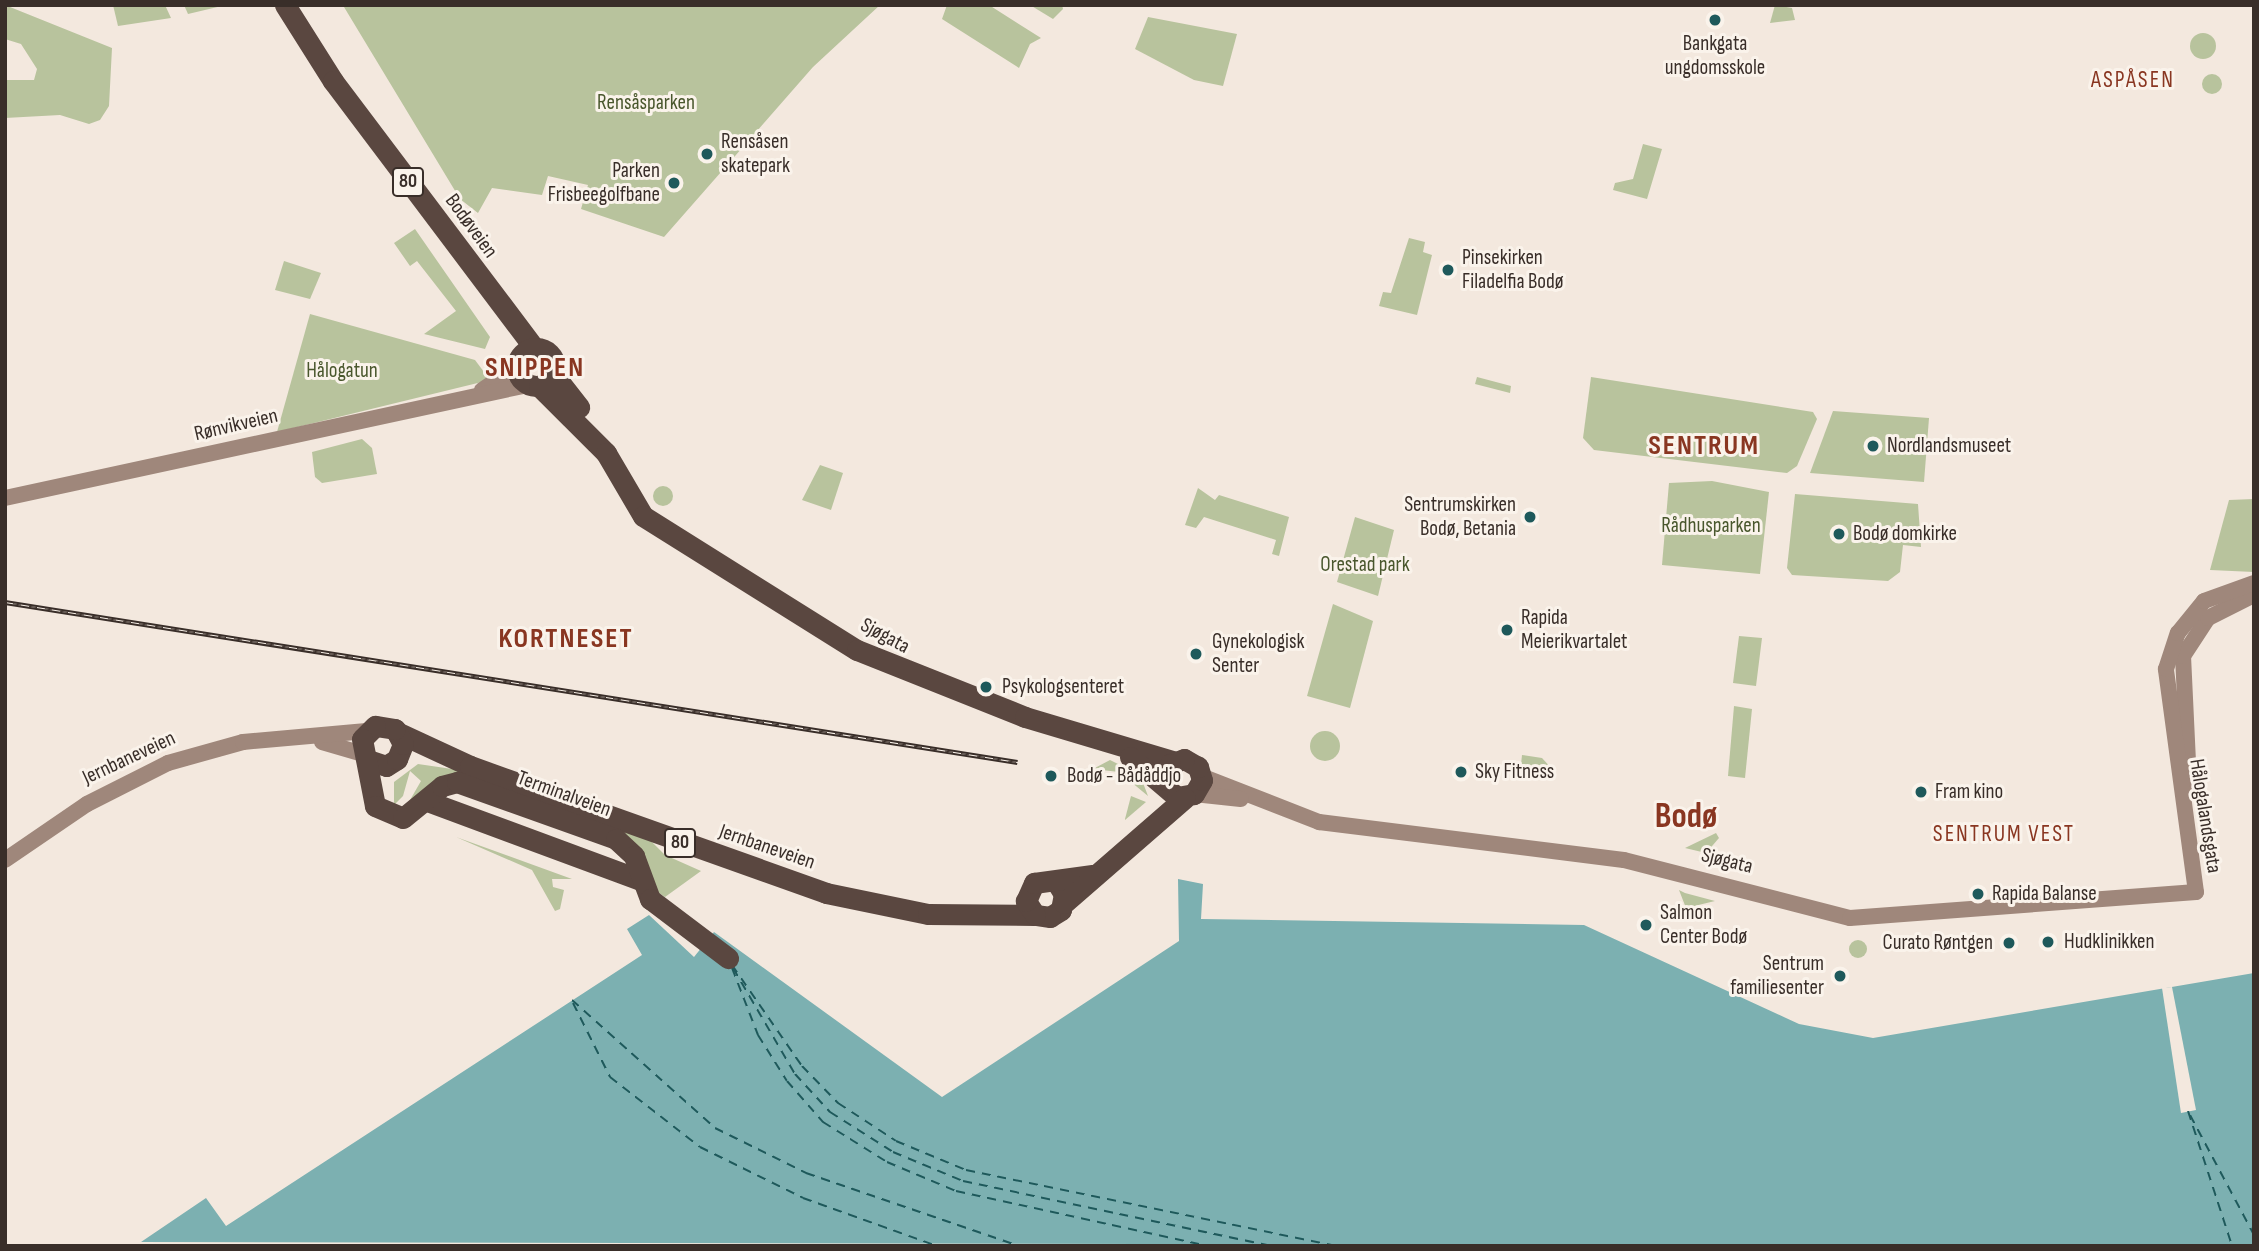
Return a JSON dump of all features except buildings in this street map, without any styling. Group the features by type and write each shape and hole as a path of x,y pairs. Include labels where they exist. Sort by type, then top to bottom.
{"highway":[{"name":"Bodøveien","path":"285,5 488,291 531,370"},
{"name":"Bodøveien","path":"300,5 366,122"},
{"name":"Sjøgata","path":"531,370 613,441 648,506 671,531 877,662 1097,741 1194,789"},
{"name":"Jernbaneveien","path":"367,731 386,725 470,765 808,888 893,909 977,916 1053,916 1094,874 1194,789"},
{"path":"367,731 365,757 375,806"},
{"path":"375,806 395,761 399,733"},
{"name":"Jernbaneveien","path":"365,757 470,765"},
{"name":"Sjøgata","path":"1167,776 1190,761 1194,789"},
{"name":"Jernbaneveien","path":"1138,836 1167,776"},
{"name":"Terminalveien","path":"434,794 464,784 616,839 634,856 650,899 728,958"},
{"path":"375,806 403,818 434,794"},
{"name":"80","path":"434,794 641,880"},
{"name":"Jernbaneveien","path":"977,916 1027,893 1040,880 1057,883 1094,874"},
{"path":"1057,883 1064,903"},
{"path":"1027,893 1035,915"}],"street":[{"name":"Rønvikveien","path":"5,498 477,393 531,370"},
{"name":"Hålogalandsgata","path":"2196,892 2166,669 2178,633 2204,601 2254,583"},
{"name":"Hålogalandsgata","path":"2196,892 2202,877 2180,668 2208,618 2254,595"},
{"name":"Jernbaneveien","path":"5,860 88,804 168,763 243,742 367,731"},
{"name":"Jernbaneveien","path":"288,739 365,757"},
{"name":"Sjøgata","path":"1194,789 1250,800 1336,825 1624,860 1850,918 2196,892"}],"green space":[{"path":"5,5 112,48 109,106 100,120 89,124 60,115 5,118 5,80 34,80 37,69 21,44 5,39"},
{"path":"113,5 165,5 171,18 118,26"},
{"path":"184,5 226,5 188,14"},
{"name":"Rensåsparken","path":"880,5 813,67 664,237 581,209 588,185 548,176 542,195 492,188 478,213 460,199 344,7"},
{"path":"947,5 989,5 1041,38 1030,44 1019,68 942,19"},
{"path":"1030,5 1062,5 1063,9 1053,19"},
{"path":"1775,5 1792,8 1795,20 1770,23"},
{"path":"1148,17 1237,34 1223,86 1194,80 1135,49"},
{"path":"2203,33 2212,37 2216,46 2212,55 2203,59 2194,55 2190,46 2194,37"},
{"path":"2212,74 2219,77 2222,84 2219,91 2212,94 2205,91 2202,84 2205,77"},
{"path":"1643,144 1662,149 1647,199 1613,190 1615,183 1633,179"},
{"path":"415,229 490,337 485,349 424,334 456,311 417,261 410,266 394,243"},
{"path":"1409,238 1425,242 1423,252 1432,255 1417,315 1379,306 1383,292 1391,293"},
{"path":"284,261 321,273 310,299 275,290"},
{"name":"Hålogatun","path":"310,314 475,360 490,380 277,432"},
{"path":"1477,377 1511,386 1510,393 1475,384"},
{"path":"1591,377 1813,412 1817,419 1797,466 1787,473 1594,450 1583,438"},
{"path":"1833,411 1929,418 1924,482 1810,473"},
{"path":"362,439 372,448 377,474 322,483 315,477 312,452"},
{"path":"820,465 843,473 831,510 802,500"},
{"name":"Rådhusparken","path":"1712,481 1769,492 1760,574 1662,565 1669,483"},
{"path":"659,486 667,486 673,496 667,506 659,506 653,500 653,492"},
{"path":"1198,488 1215,500 1219,495 1289,517 1279,556 1272,554 1276,540 1204,517 1196,528 1185,525"},
{"path":"1795,494 1918,504 1921,547 1903,545 1900,572 1888,581 1792,575 1787,568"},
{"path":"2254,499 2254,572 2210,570 2229,500"},
{"name":"Orestad park","path":"1355,517 1394,530 1378,596 1337,582"},
{"name":"Orestad park","path":"1333,604 1373,621 1350,708 1307,696"},
{"path":"1739,636 1762,638 1756,686 1733,683"},
{"path":"1734,706 1752,709 1745,778 1728,776"},
{"path":"1325,731 1331,732 1339,740 1339,752 1331,760 1325,761 1319,760 1311,752 1310,746 1311,740 1319,732"},
{"path":"1522,755 1542,758 1553,770 1552,779 1520,774"},
{"path":"1110,760 1140,775 1148,796 1119,772 1093,769"},
{"path":"418,764 459,770 650,840 665,855 701,871 665,897 656,891 644,858 458,777 406,807 421,781 410,771 403,796 394,805 394,782"},
{"path":"1131,796 1146,802 1125,820 1125,819"},
{"path":"1716,833 1719,838 1706,853 1685,848"},
{"path":"456,837 572,879 552,879 553,887 564,890 560,909 555,911 532,870"},
{"path":"1679,890 1685,893 1715,901 1686,908"},
{"path":"1858,940 1864,943 1867,949 1864,955 1858,958 1852,955 1849,949 1852,943"}],"water":[{"path":"1178,879 1203,884 1201,919 1584,925 1799,1024 1873,1038 2254,973 2254,1246 141,1242 206,1198 226,1226 642,955 627,929 649,915 694,957 714,932 942,1097 1179,941"}],"pier":[{"path":"2172,987 2196,1110 2181,1113 2162,988"}],"ferry route":[{"path":"732,965 802,1066 838,1103 896,1141 966,1170 1335,1246"},
{"path":"732,968 758,1035 787,1081 823,1122 887,1162 956,1191 1209,1246"},
{"path":"733,968 795,1074 830,1112 893,1152 963,1181 1272,1246"},
{"path":"572,1000 715,1128 806,1173 1019,1246"},
{"path":"573,1003 610,1077 700,1147 803,1198 937,1246"},
{"path":"2188,1111 2232,1246"},
{"path":"2190,1115 2254,1235"}],"railway":[{"path":"5,602 1017,762"}],"place":[{"name":"Bankgata ungdomsskole","path":"1715,20"},
{"name":"Rensåsen skatepark","path":"707,154"},
{"name":"Parken Frisbeegolfbane","path":"674,183"},
{"name":"Pinsekirken Filadelfia Bodø","path":"1448,270"},
{"name":"Nordlandsmuseet","path":"1873,446"},
{"name":"Sentrumskirken Bodø, Betania","path":"1530,517"},
{"name":"Bodø domkirke","path":"1839,534"},
{"name":"Rapida Meierikvartalet","path":"1507,630"},
{"name":"Gynekologisk Senter","path":"1196,654"},
{"name":"Psykologsenteret","path":"986,687"},
{"name":"Sky Fitness","path":"1461,772"},
{"name":"Bodø - Bådåddjo","path":"1051,776"},
{"name":"Fram kino","path":"1921,792"},
{"name":"Rapida Balanse","path":"1978,894"},
{"name":"Salmon Center Bodø","path":"1646,925"},
{"name":"Hudklinikken","path":"2048,942"},
{"name":"Curato Røntgen","path":"2009,943"},
{"name":"Sentrum familiesenter","path":"1840,976"}],"district":[{"name":"ASPÅSEN","path":"2133,80"},
{"name":"SNIPPEN","path":"535,368"},
{"name":"SENTRUM","path":"1704,446"},
{"name":"KORTNESET","path":"566,639"},
{"name":"Bodø","path":"1686,817"},
{"name":"SENTRUM VEST","path":"2004,834"}]}
